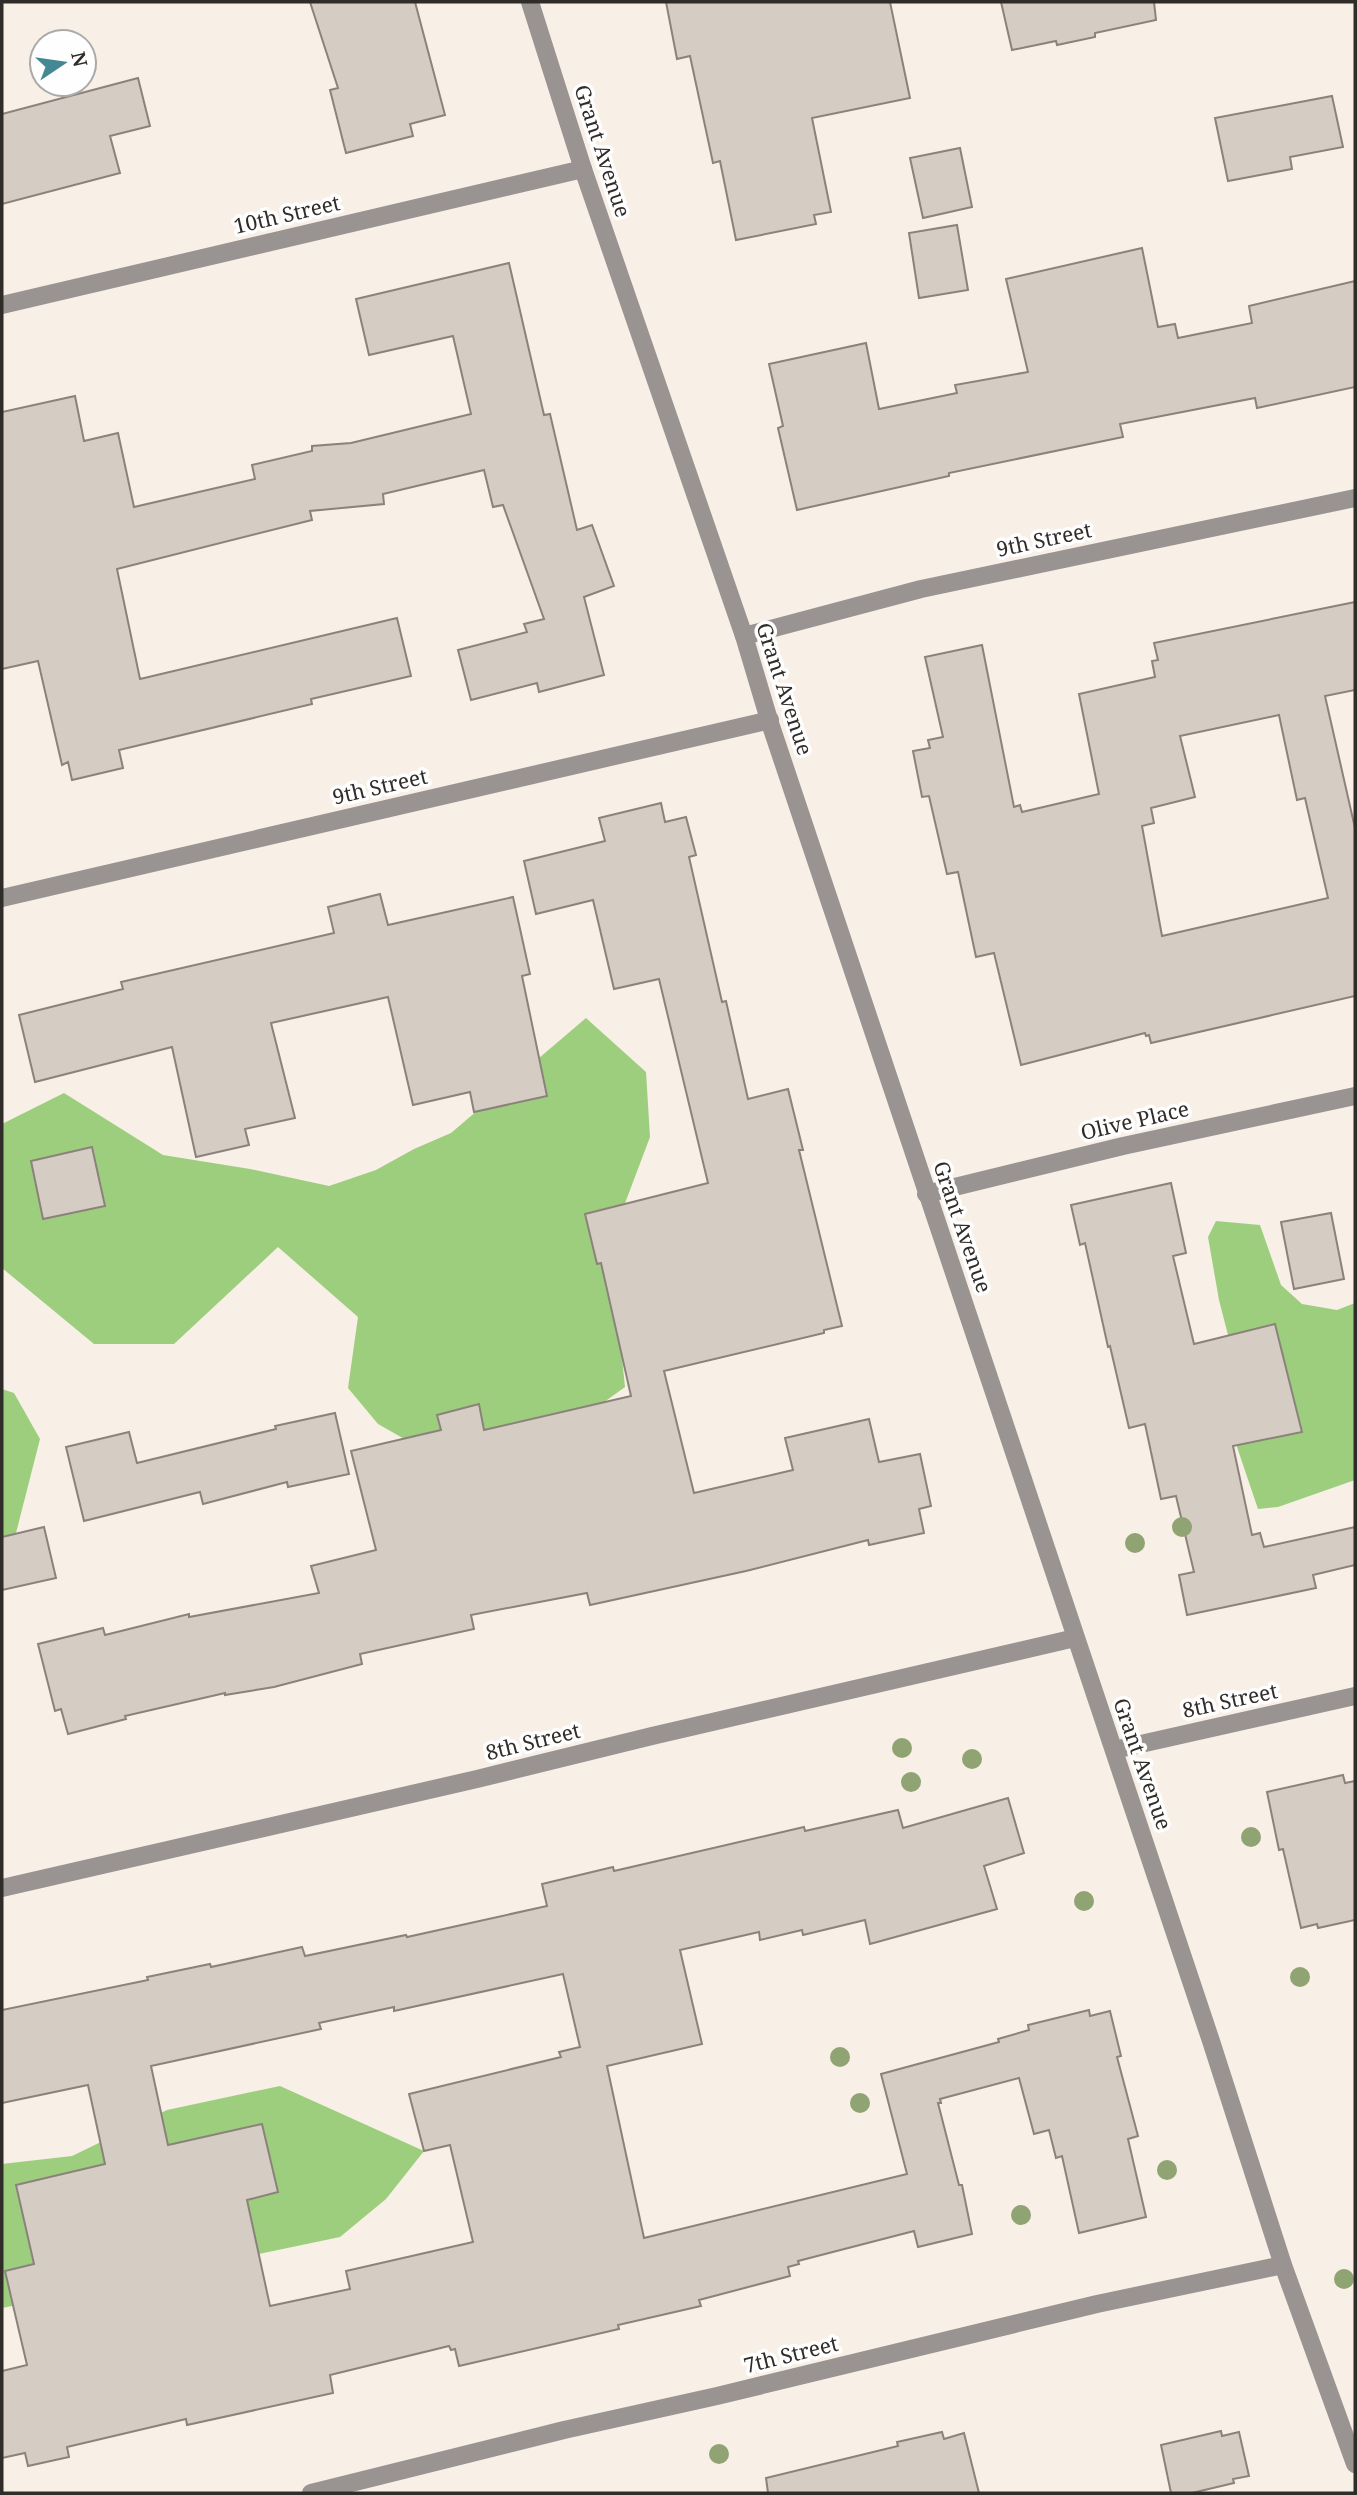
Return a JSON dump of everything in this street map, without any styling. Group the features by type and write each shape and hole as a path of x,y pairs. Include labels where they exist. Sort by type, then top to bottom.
{"street":[{"name":"Grant Avenue","path":"530,2 583,169 744,636 926,1194 1114,1750 1283,2264 1354,2457"},
{"name":"10th Street","path":"2,305 583,169"},
{"name":"9th Street","path":"744,636 921,589 1355,498"},
{"name":"9th Street","path":"2,898 770,720"},
{"name":"Olive Place","path":"926,1194 1119,1147 1355,1096"},
{"name":"8th Street","path":"2,1888 1075,1638"},
{"name":"8th Street","path":"1114,1750 1355,1696"},
{"name":"7th Street","path":"311,2493 564,2430 717,2396 1097,2304 1283,2264"}],"green space":[{"path":"586,1018 646,1072 650,1137 610,1243 625,1387 571,1426 431,1454 378,1424 348,1388 358,1317 278,1247 174,1344 94,1344 2,1268 2,1124 64,1093 163,1155 250,1169 329,1186 376,1170 451,1133"},
{"path":"1216,1221 1260,1225 1281,1285 1302,1304 1337,1310 1355,1303 1355,1480 1278,1507 1258,1509 1237,1447 1246,1405 1219,1300 1208,1237"},
{"path":"2,1389 14,1393 40,1439 16,1533 2,1545"},
{"path":"280,2086 424,2151 386,2199 340,2237 2,2308 2,2164 72,2156 167,2110"}],"building":[{"path":"310,2 415,2 445,115 410,124 413,136 346,153 330,90 338,88"},
{"path":"666,2 890,2 910,98 812,118 831,212 814,215 816,224 736,240 720,161 713,163 690,56 677,59"},
{"path":"1001,2 1154,2 1156,20 1095,33 1095,37 1057,45 1056,41 1012,50"},
{"path":"138,78 150,126 110,136 120,173 2,204 2,114 62,98 98,98 98,89"},
{"path":"1332,96 1343,147 1290,157 1292,169 1228,181 1215,118"},
{"path":"960,148 972,207 923,218 910,158"},
{"path":"957,225 968,290 919,298 909,233"},
{"path":"1142,248 1158,327 1175,324 1178,338 1252,323 1249,306 1355,281 1355,387 1257,408 1255,398 1120,424 1123,437 949,473 949,476 797,510 778,428 783,426 769,364 866,343 879,409 957,393 955,385 1028,372 1006,279"},
{"path":"509,263 544,415 550,414 577,530 592,525 614,586 584,597 604,675 539,692 537,683 471,700 458,650 527,632 524,624 544,619 503,505 493,507 484,470 383,494 384,504 310,511 312,520 117,569 140,679 397,618 411,676 311,699 312,704 119,750 123,768 72,780 68,762 62,765 38,661 2,669 2,412 75,396 84,441 118,433 134,507 255,479 252,465 312,451 312,446 351,443 471,414 453,336 369,355 356,299"},
{"path":"1355,602 1355,690 1325,696 1355,828 1355,996 1151,1043 1149,1035 1146,1036 1145,1033 1021,1065 994,953 976,957 958,872 947,874 929,796 922,797 913,751 930,748 928,740 943,737 925,657 982,645 1014,807 1020,805 1022,812 1099,794 1079,694 1155,677 1152,661 1158,660 1154,643","holes":["1279,715 1297,800 1305,798 1328,898 1162,936 1142,826 1154,823 1151,808 1195,797 1180,736"]},
{"path":"661,803 665,822 686,817 696,855 689,857 722,1002 726,1001 748,1099 788,1089 803,1150 799,1150 842,1326 824,1330 824,1333 664,1371 694,1493 793,1470 785,1438 869,1419 879,1462 920,1454 931,1506 919,1509 924,1533 869,1545 868,1540 746,1571 590,1605 587,1593 471,1615 474,1629 360,1654 362,1664 274,1687 225,1693 125,1716 126,1719 68,1734 61,1709 55,1711 38,1644 103,1628 105,1635 189,1614 189,1617 319,1593 311,1566 376,1550 351,1451 441,1430 437,1415 479,1404 484,1430 631,1396 601,1263 597,1264 585,1214 708,1183 659,979 614,989 593,900 536,914 524,861 605,841 599,818"},
{"path":"380,894 388,925 513,897 530,974 522,976 547,1096 474,1112 470,1092 413,1105 388,997 271,1023 295,1118 245,1129 249,1145 196,1157 172,1047 35,1082 19,1015 123,989 121,982 334,933 328,907"},
{"path":"92,1147 105,1206 43,1219 31,1161"},
{"path":"1171,1183 1186,1253 1173,1256 1194,1344 1275,1324 1302,1432 1233,1446 1252,1535 1260,1533 1264,1547 1355,1527 1355,1565 1313,1575 1316,1588 1187,1615 1179,1575 1194,1572 1176,1496 1161,1499 1145,1424 1129,1428 1085,1243 1080,1245 1071,1205"},
{"path":"1331,1213 1344,1279 1294,1289 1281,1222"},
{"path":"335,1413 349,1474 288,1487 287,1482 203,1504 200,1492 84,1521 66,1447 129,1432 137,1463"},
{"path":"44,1527 56,1578 2,1590 2,1537"},
{"path":"1343,1775 1345,1783 1355,1781 1355,1920 1318,1928 1317,1924 1301,1928 1283,1849 1279,1850 1267,1792"},
{"path":"1008,1798 1024,1853 984,1866 997,1909 870,1944 865,1920 803,1935 802,1930 760,1940 759,1932 680,1950 702,2044 607,2066 644,2238 907,2174 881,2074 999,2042 998,2039 1029,2030 1028,2025 1089,2010 1090,2016 1110,2011 1121,2056 1117,2057 1138,2136 1128,2139 1146,2217 1079,2233 1062,2156 1056,2158 1049,2130 1034,2134 1019,2078 940,2099 941,2103 938,2103 959,2185 962,2185 972,2234 918,2247 914,2231 798,2261 799,2264 788,2267 790,2276 699,2300 701,2306 618,2325 619,2329 459,2366 455,2349 451,2350 449,2346 330,2375 333,2393 187,2425 186,2419 67,2447 69,2457 28,2466 25,2453 2,2458 2,2371 27,2365 5,2271 34,2264 16,2185 105,2164 88,2085 2,2103 2,2010 148,1980 147,1977 210,1964 211,1967 302,1947 305,1956 547,1906 542,1884 613,1867 614,1871 804,1827 805,1831 898,1810 903,1828","holes":["563,1974 580,2047 559,2052 561,2057 409,2094 424,2151 450,2145 473,2242 346,2271 350,2289 270,2306 247,2200 278,2192 262,2124 168,2145 151,2066 321,2029 319,2023 394,2007 394,2011"]},
{"path":"1221,2431 1222,2436 1239,2432 1249,2476 1233,2479 1234,2483 1192,2493 1171,2493 1161,2445"},
{"path":"942,2432 944,2439 964,2433 979,2493 768,2493 766,2478 898,2446 897,2442"}]}
